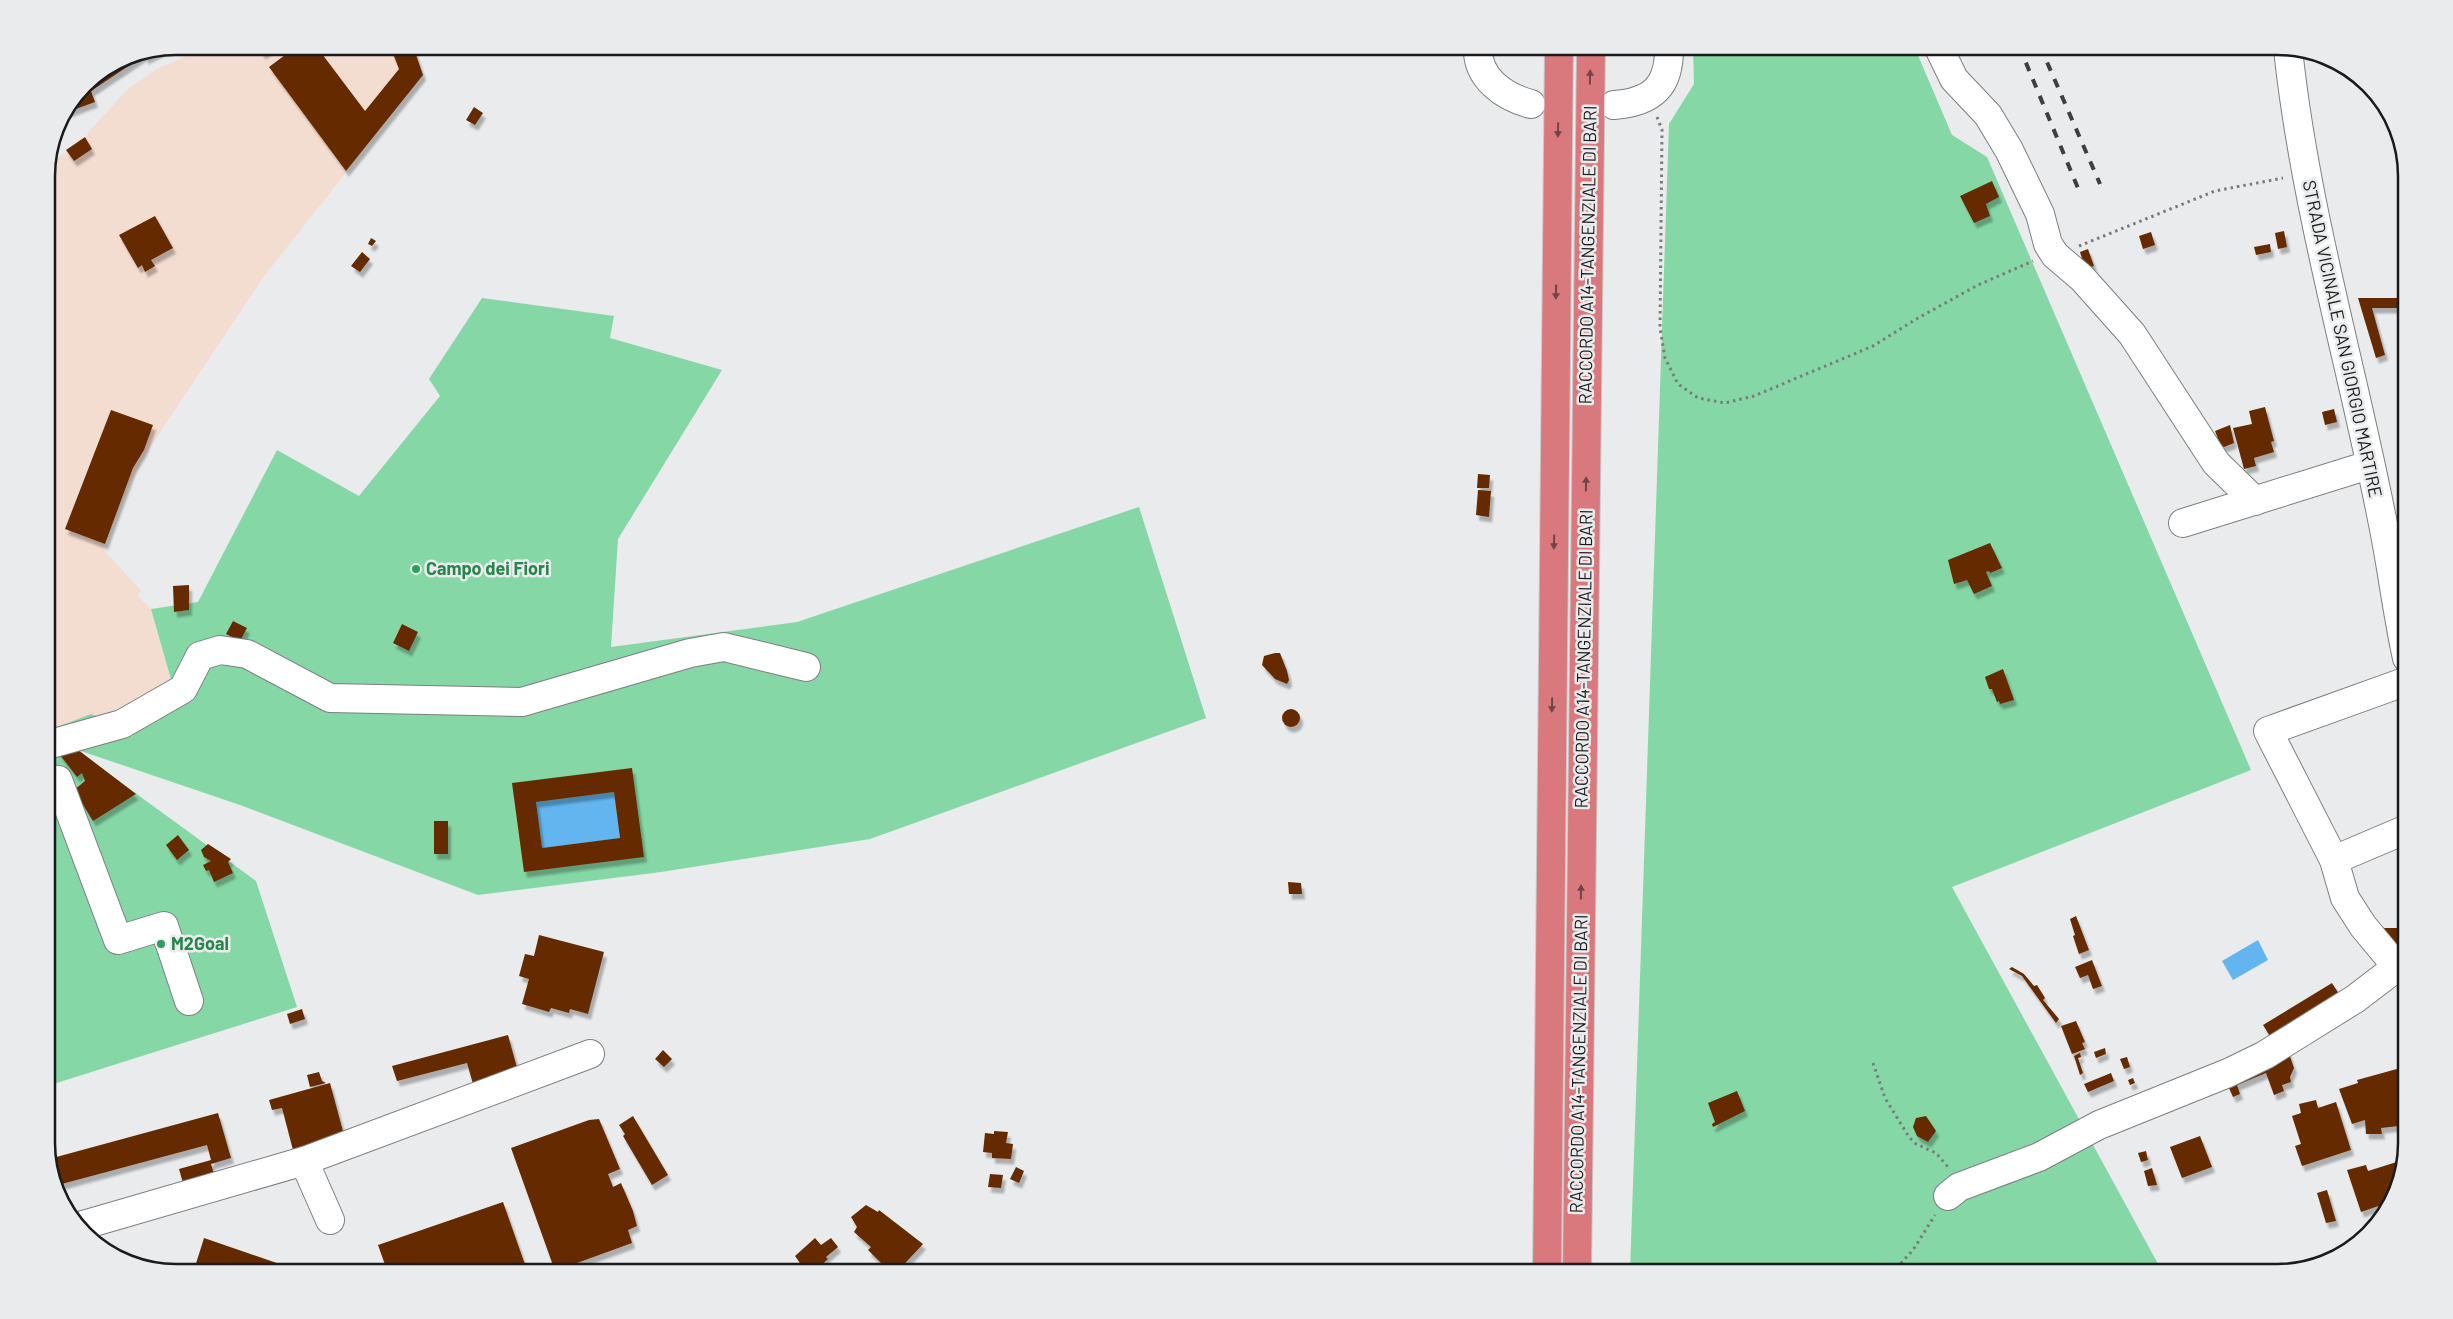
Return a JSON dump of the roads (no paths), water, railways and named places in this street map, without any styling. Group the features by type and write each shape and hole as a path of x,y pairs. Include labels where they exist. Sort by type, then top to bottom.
{"highway":[{"name":"RACCORDO A14-TANGENZIALE DI BARI","path":"1547,1264 1559,55"},
{"name":"RACCORDO A14-TANGENZIALE DI BARI","path":"1577,1264 1591,55"}],"street":[{"path":"1477,55 1487,76 1501,92 1515,100 1531,104"},
{"path":"1614,105 1631,104 1649,98 1663,82 1669,55"},
{"path":"1942,55 1954,79 1988,115 2009,150 2040,214 2048,244 2055,255 2082,278 2132,334 2216,463 2255,501"},
{"name":"STRADA VICINALE SAN GIORGIO MARTIRE","path":"2289,55 2294,103 2306,175 2370,465 2396,539 2398,561"},
{"path":"2183,523 2370,465"},
{"path":"55,743 122,724 183,689 200,656 220,650 247,654 330,698 522,702 683,655 724,647 806,667"},
{"path":"1954,1192 2039,1156 2099,1125 2228,1073 2265,1055 2355,999 2398,967 2353,912 2345,898 2334,860 2268,731 2398,683"},
{"path":"55,780 58,780 118,940 164,926 189,1001"},
{"path":"2334,860 2398,833"},
{"path":"86,1224 304,1161 590,1054"},
{"path":"304,1161 330,1220"}],"water":[{"path":"614,792 620,838 542,848 536,802"},
{"path":"2258,940 2268,960 2233,980 2222,961"}],"railway":[{"path":"2023,55 2080,193"},
{"path":"2044,55 2100,184"}],"place":[{"name":"Campo dei Fiori","path":"416,569"},
{"name":"M2Goal","path":"161,944"}]}
